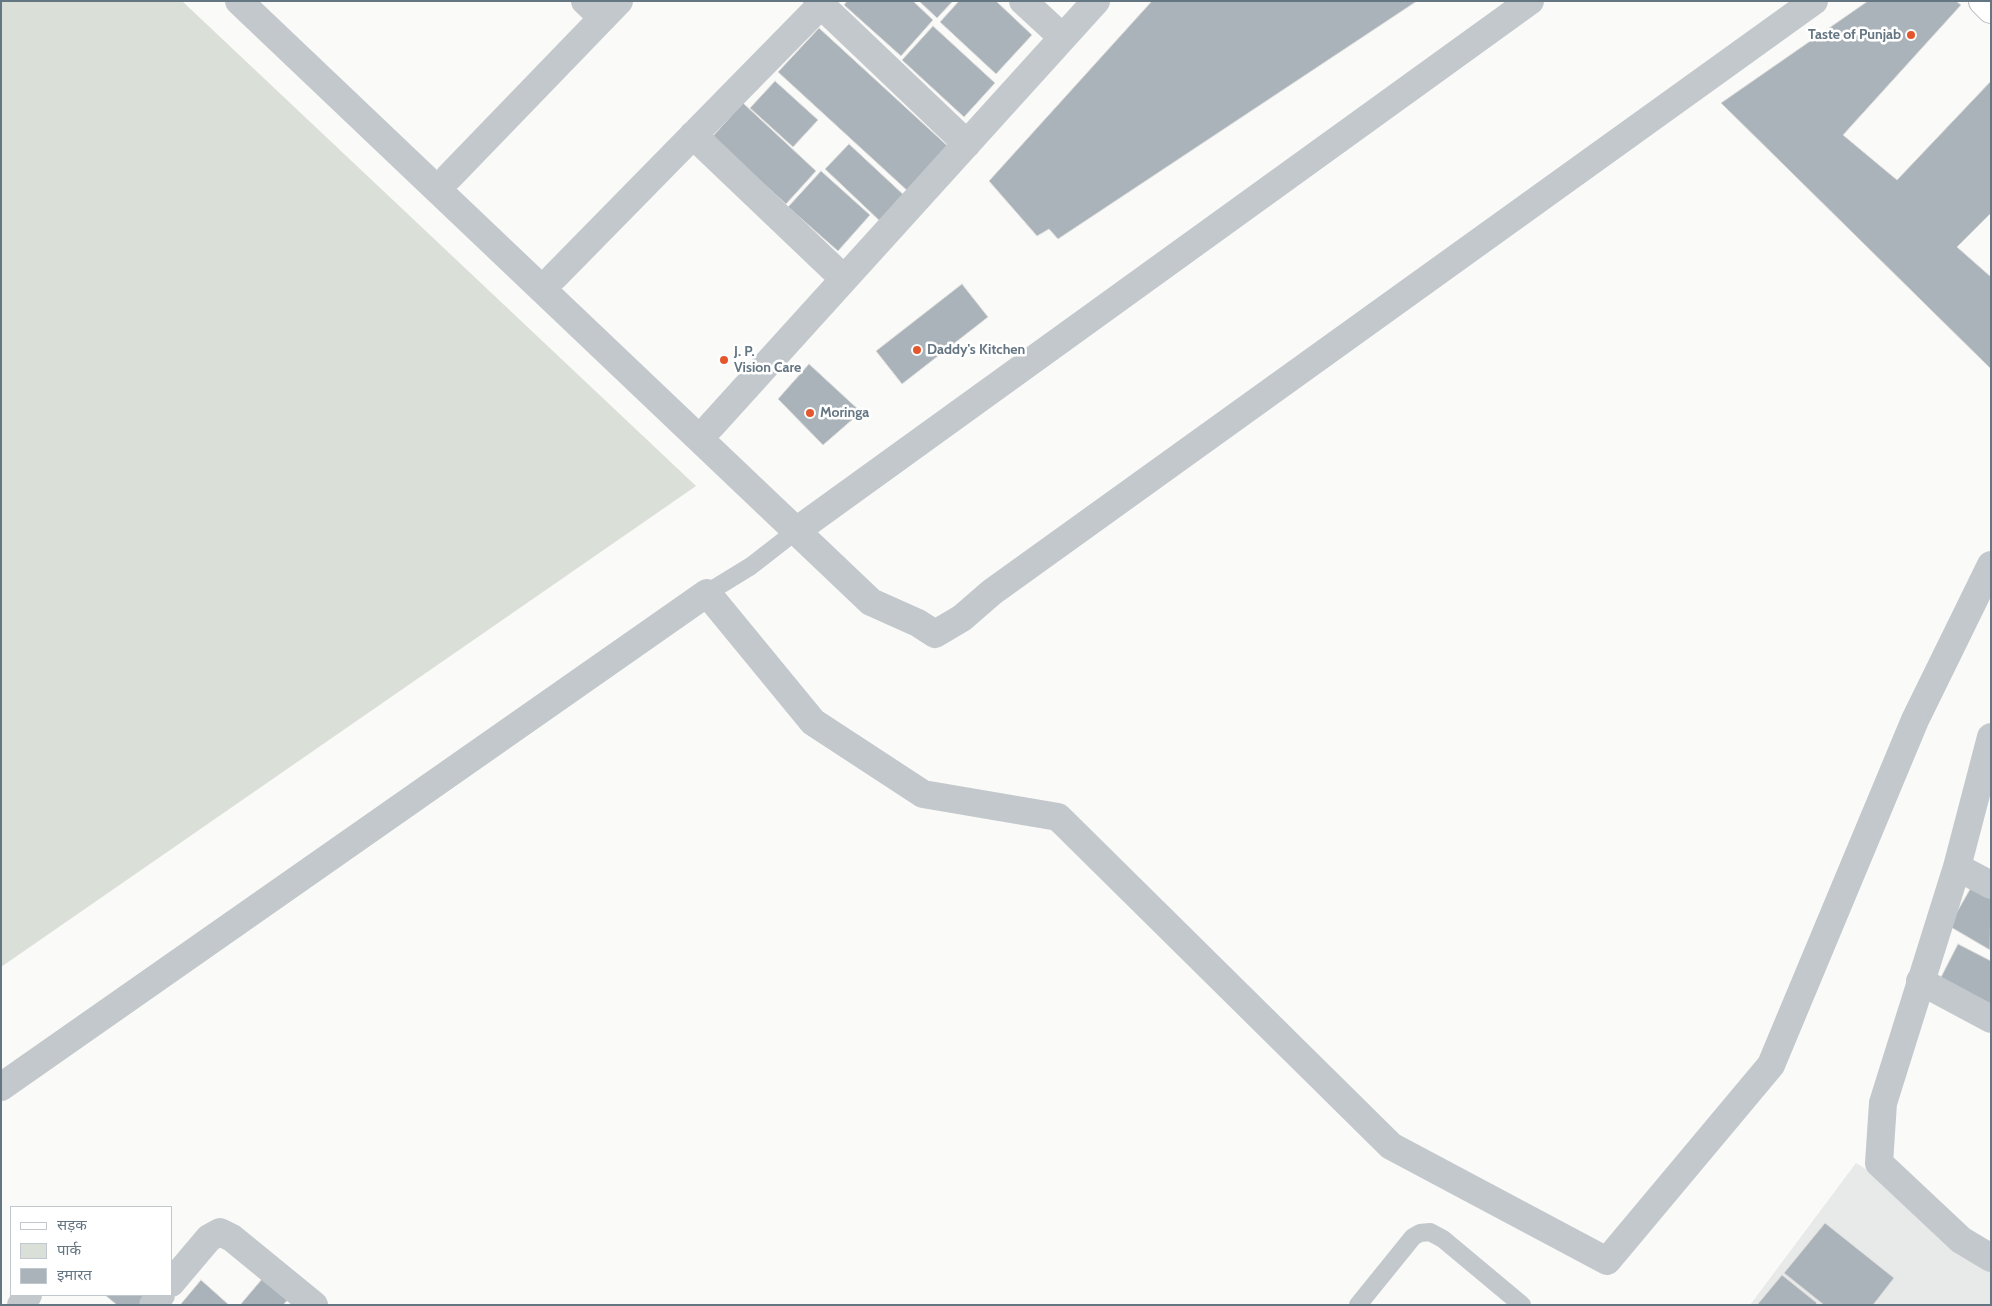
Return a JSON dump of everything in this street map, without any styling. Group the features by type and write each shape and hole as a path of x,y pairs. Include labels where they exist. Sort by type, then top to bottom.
{"main road":[{"path":"1983,1 1991,9"}],"street":[{"path":"239,1 803,525 918,623 935,634 962,618 992,592 1814,1"},
{"path":"264,1 711,426 803,525"},
{"path":"1023,1 1062,38"},
{"path":"711,426 1096,1"},
{"path":"803,525 1530,1"},
{"path":"554,277 819,3 967,144"},
{"path":"449,177 602,7"},
{"path":"693,135 844,279"},
{"path":"1,1087 708,593 813,722 923,794 1058,817 1391,1146 1607,1261 1771,1065 1915,720 1991,565"},
{"path":"1991,737 1957,867 1883,1103 1879,1163 1961,1240 1991,1258"},
{"path":"1957,867 1991,885"},
{"path":"1920,981 1991,1019"},
{"path":"172,1282 209,1238 220,1232 232,1238 314,1305"}],"lane":[{"path":"708,593 751,566 803,525"},
{"path":"1358,1305 1413,1237 1420,1233 1430,1232 1443,1239 1522,1305"}],"shaded area":[{"path":"1856,1163 1991,1248 1991,1305 1750,1305"}],"green space":[{"path":"1,1 182,1 696,486 1,967"}],"building":[{"path":"847,1 913,1 933,20 901,56 844,5"},
{"path":"919,1 953,1 937,18"},
{"path":"959,1 996,1 1032,35 996,74 940,22"},
{"path":"1152,1 1417,1 1058,239 1049,229 1037,236 989,181"},
{"path":"1868,1 1956,1 1961,5 1843,135 1897,180 1991,81 1991,213 1957,247 1991,277 1991,369 1721,103"},
{"path":"933,26 995,83 964,117 902,60"},
{"path":"819,28 952,150 911,194 778,72"},
{"path":"775,81 818,120 793,147 750,108"},
{"path":"743,103 816,171 786,204 712,137"},
{"path":"849,144 907,198 883,224 825,169"},
{"path":"821,171 870,215 838,251 788,207"},
{"path":"962,284 988,317 902,384 876,351"},
{"path":"809,364 861,412 823,445 778,399"},
{"path":"1973,884 1991,894 1990,950 1949,926"},
{"path":"1958,944 1991,961 1991,1008 1939,981"},
{"path":"1825,1223 1894,1278 1873,1305 1824,1305 1784,1273"},
{"path":"268,1272 293,1294 283,1305 240,1305"},
{"path":"1782,1275 1817,1303 1815,1305 1757,1305"},
{"path":"201,1280 229,1305 180,1305"},
{"path":"106,1296 154,1296 147,1305 117,1305"}],"place":[{"name":"Taste of Punjab","path":"1911,35"},
{"name":"Daddy's Kitchen","path":"917,350"},
{"name":"J. P. Vision Care","path":"724,360"},
{"name":"Moringa","path":"810,413"}]}
